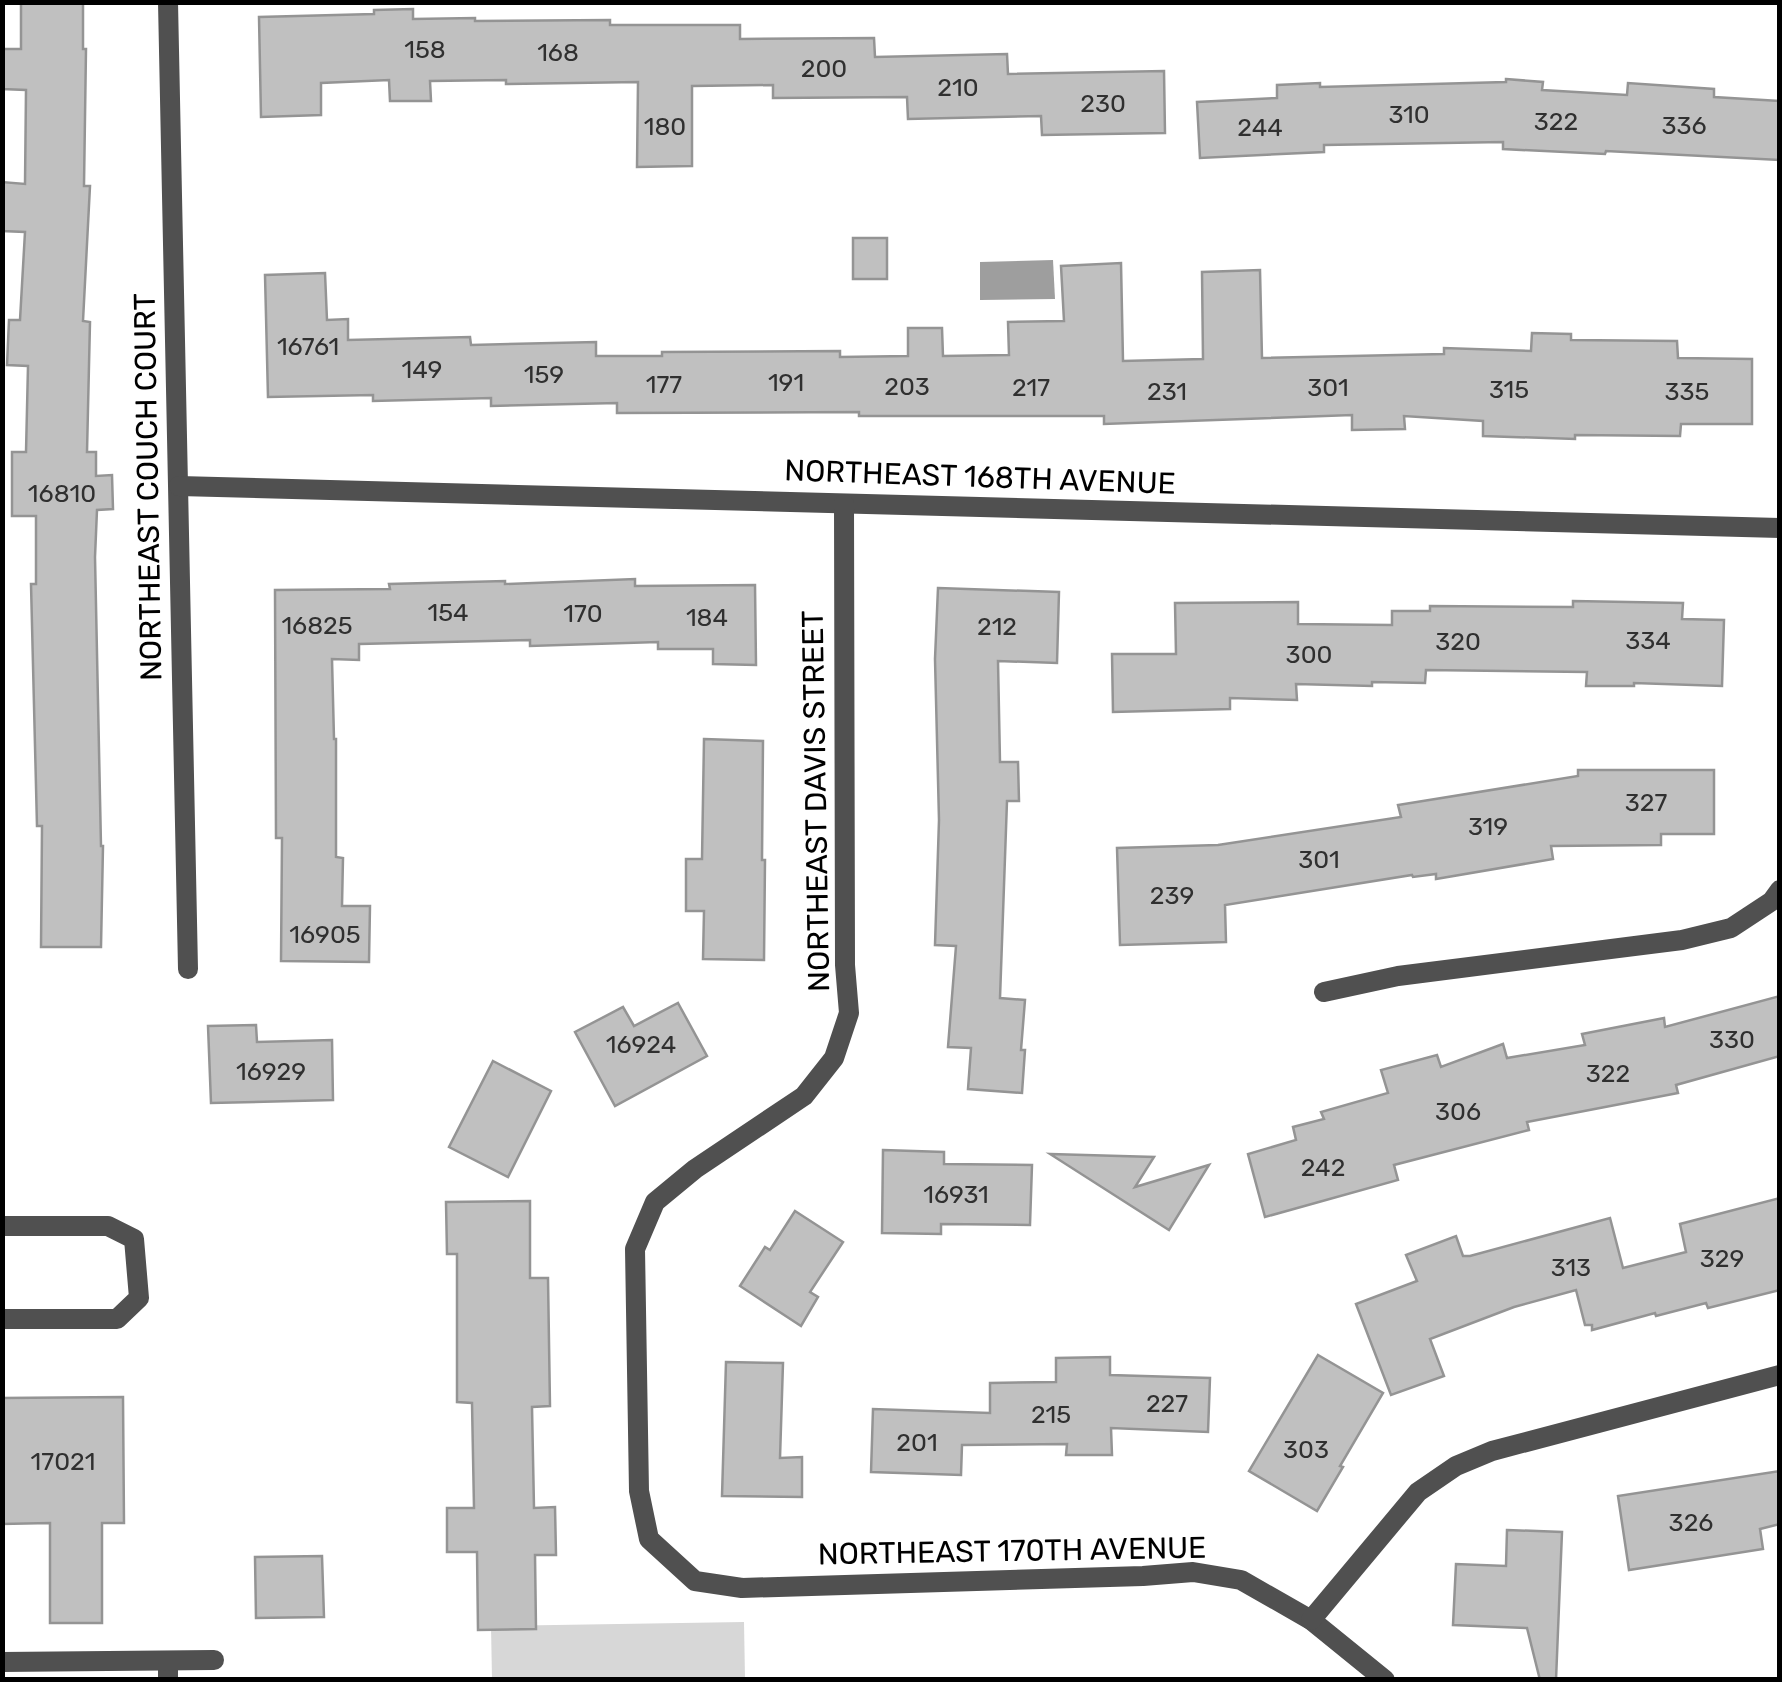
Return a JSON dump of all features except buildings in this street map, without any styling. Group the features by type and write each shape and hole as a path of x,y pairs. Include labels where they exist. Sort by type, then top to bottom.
{"street":[{"name":"NORTHEAST COUCH COURT","path":"168,2 188,970"},
{"name":"NORTHEAST 168TH AVENUE","path":"179,486 1780,528"},
{"name":"NORTHEAST DAVIS STREET","path":"694,1581 649,1539 639,1491 634,1249 655,1202 694,1168 804,1096 834,1058 849,1013 845,964 844,504"},
{"path":"1324,992 1398,976 1682,940 1731,928 1772,901 1780,890"},
{"path":"2,1226 108,1226 134,1239 139,1298 116,1320 2,1319"},
{"path":"1310,1620 1418,1492 1456,1466 1492,1451 1780,1375"},
{"name":"NORTHEAST 170TH AVENUE","path":"694,1581 742,1588 1193,1572 1241,1580 1310,1620 1385,1680"},
{"path":"2,1662 168,1670 214,1660"}],"shaded area":[{"path":"1053,260 1055,299 980,300 980,262"},
{"path":"744,1622 745,1679 492,1679 491,1626"}]}
